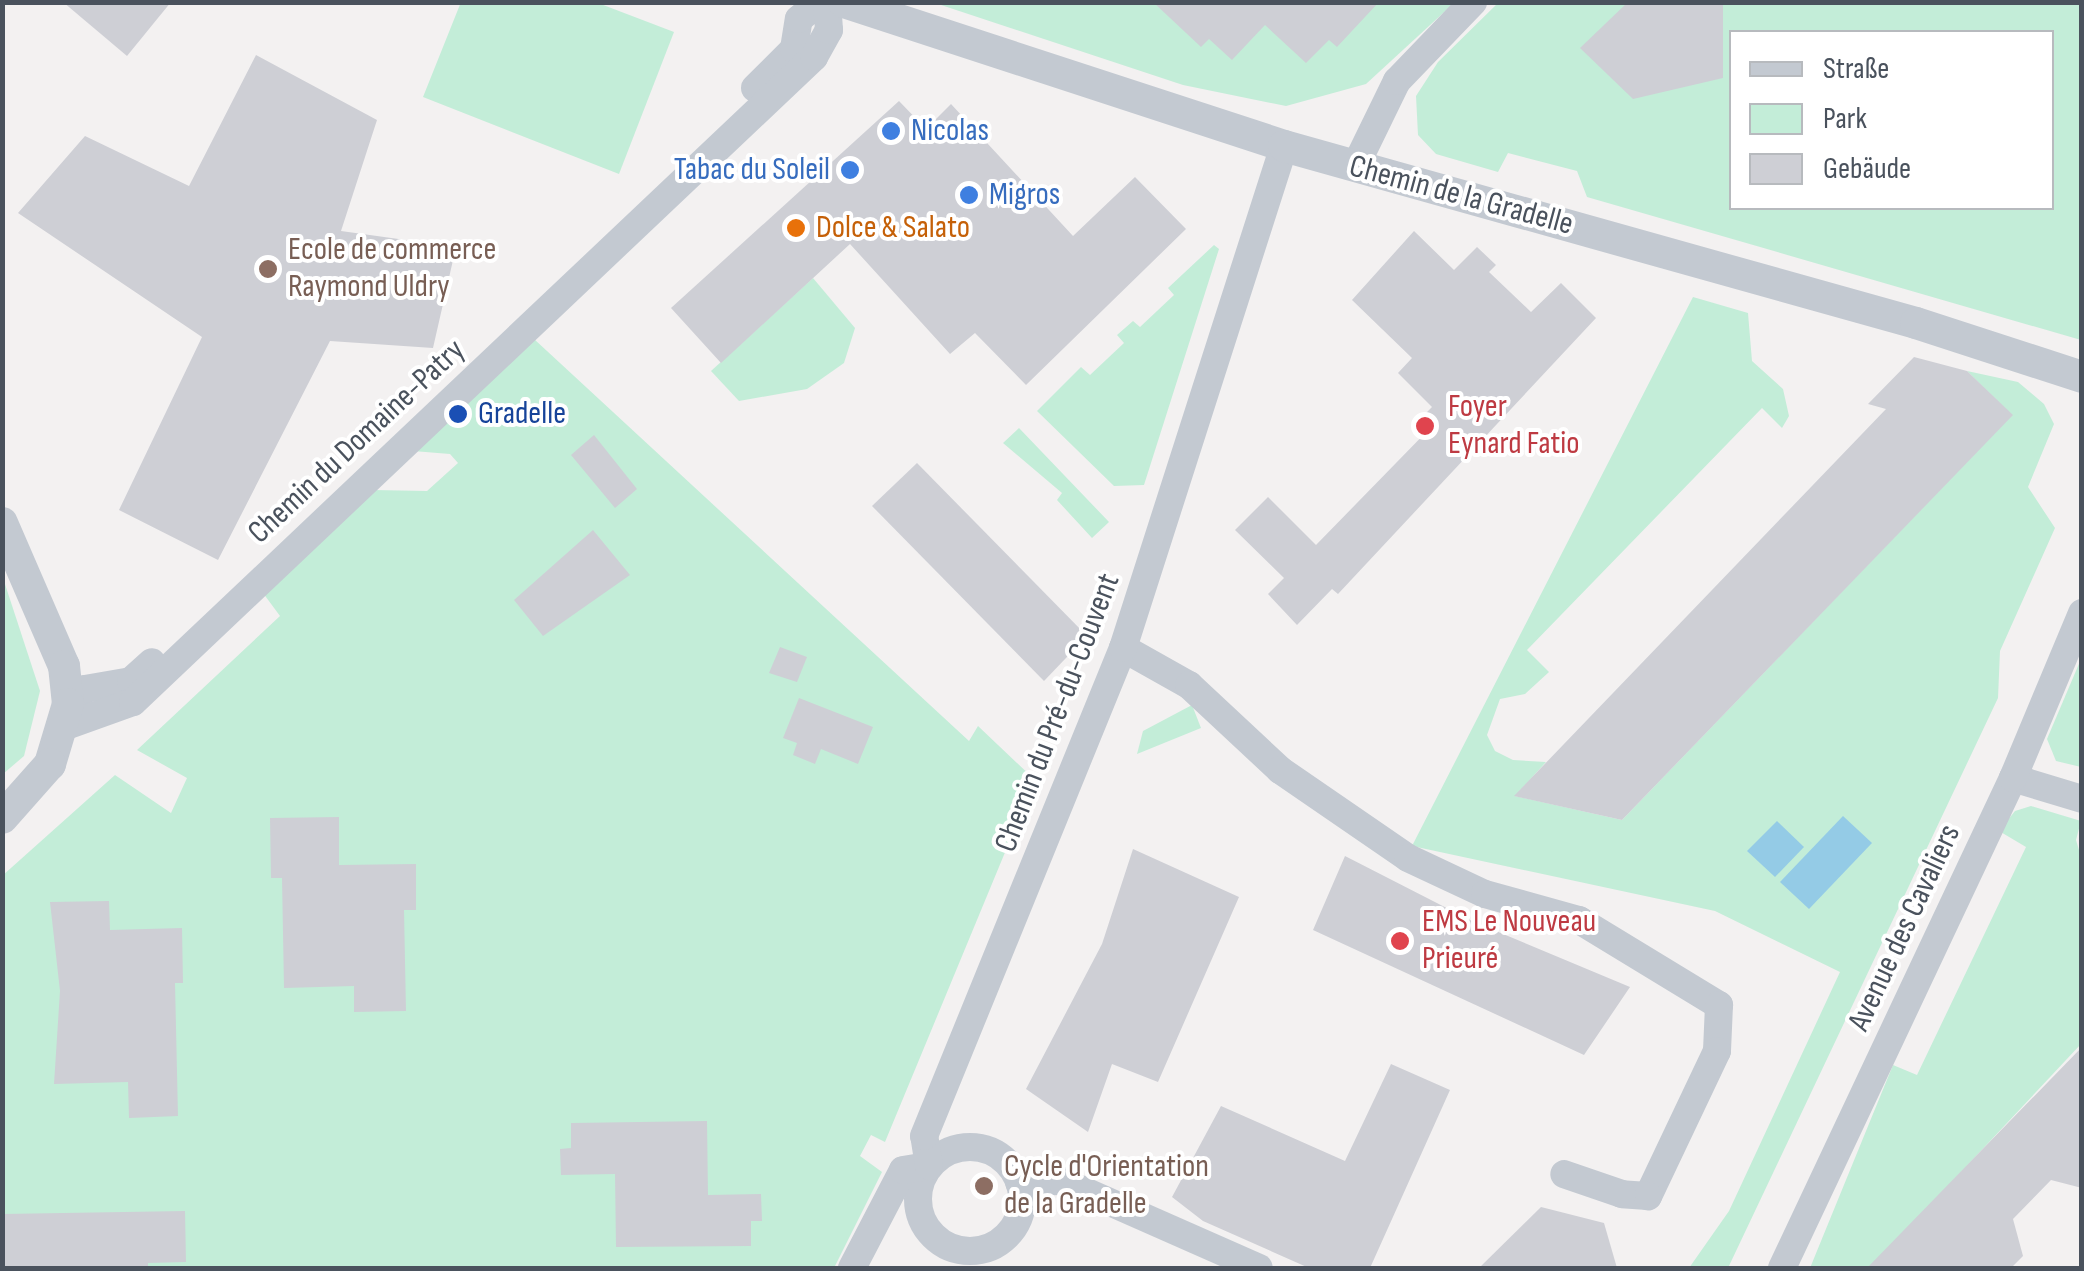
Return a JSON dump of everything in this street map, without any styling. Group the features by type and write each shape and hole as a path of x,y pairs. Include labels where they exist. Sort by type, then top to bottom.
{"street":[{"name":"Chemin du Domaine-Patry","path":"65,716 85,689 131,681 702,142 794,49 800,19 819,2"},
{"name":"Chemin du Domaine-Patry","path":"65,716 134,702 814,57 830,30 826,2"},
{"name":"Chemin de la Gradelle","path":"844,2 1284,146 1916,323 2082,376"},
{"path":"1355,167 1398,81 1474,2"},
{"name":"Chemin du Pré-du-Couvent","path":"929,1166 924,1136 1123,648 1284,146"},
{"path":"2,523 64,666 65,716 50,764 2,818"},
{"name":"Avenue des Cavaliers","path":"1782,1268 2014,778 2082,612"},
{"path":"1123,648 1189,684 1280,770 1408,858 1485,894 1579,920 1719,1006 1717,1051 1648,1196 1564,1174"},
{"path":"2014,778 2082,798"},
{"path":"852,1268 903,1170 929,1166 960,1148 978,1148 1008,1163 1019,1182 1021,1211 1004,1238 975,1251 942,1242 920,1215 918,1198 929,1166"},
{"path":"1019,1182 1062,1181 1260,1268"}],"green space":[{"path":"461,2 598,3 674,32 619,174 423,97"},
{"path":"935,3 1454,3 1366,84 1286,106 1183,85"},
{"path":"1498,3 2081,3 2081,340 1587,197 1577,171 1508,153 1498,172 1436,154 1418,135 1416,96 1438,62"},
{"path":"1214,245 1219,249 1144,485 1114,486 1037,411 1081,367 1090,375 1124,343 1117,335 1133,321 1140,327 1174,295 1168,288"},
{"path":"813,278 855,328 844,363 807,389 739,401 711,371"},
{"path":"1693,297 1748,313 1752,361 1783,389 1789,416 1782,428 1762,408 1527,650 1549,672 1525,694 1500,699 1487,735 1495,751 1513,760 1546,762 1515,796 1622,820 2012,415 1967,371 2018,382 2044,404 2054,424 2028,487 2055,528 2000,651 1998,698 1728,1268 1689,1268 1729,1211 1840,972 1715,911 1412,846"},
{"path":"534,339 969,741 978,726 1035,780 885,1142 871,1135 860,1156 882,1172 834,1268 3,1268 2,876 115,775 171,813 187,778 137,750 280,616 263,593 373,490 427,491 458,463 450,454 413,451"},
{"path":"1019,428 1109,522 1092,538 1057,500 1062,493 1003,443"},
{"path":"3,578 40,691 24,756 3,774"},
{"path":"2081,659 2082,767 2056,761 2047,739"},
{"path":"1192,705 1201,728 1137,754 1143,731"},
{"path":"2031,806 2081,821 2076,840 2082,860 2081,1044 1871,1268 1810,1268 1893,1065 1917,1075 2026,847 1999,831 2015,811"}],"water":[{"path":"1843,816 1872,843 1809,909 1780,882"},
{"path":"1777,821 1804,847 1775,877 1747,851"}],"building":[{"path":"63,2 171,2 127,56"},
{"path":"1153,2 1379,2 1337,47 1329,40 1306,63 1265,25 1232,60 1209,39 1201,47"},
{"path":"1628,2 1723,2 1723,78 1633,99 1580,48"},
{"path":"256,55 377,120 341,231 456,247 433,348 330,341 218,560 119,510 202,337 18,213 85,136 189,186"},
{"path":"899,101 926,129 951,104 1073,236 1135,177 1186,229 1026,385 975,333 950,354 850,244 721,363 671,308"},
{"path":"1414,231 1454,270 1477,247 1496,265 1489,272 1531,312 1561,283 1596,318 1338,594 1332,589 1297,625 1268,594 1284,578 1235,530 1268,497 1316,545 1436,422 1426,413 1432,407 1398,373 1412,358 1352,300"},
{"path":"1914,357 1967,371 2013,415 1622,820 1514,796 1886,409 1868,404"},
{"path":"594,435 637,489 615,508 571,455"},
{"path":"917,463 1087,636 1044,681 872,506"},
{"path":"593,530 630,575 543,636 514,600"},
{"path":"780,647 807,657 797,682 769,673"},
{"path":"799,698 873,727 858,764 821,749 815,764 793,755 797,743 783,738"},
{"path":"339,817 339,865 416,864 416,910 404,910 406,1011 354,1012 354,986 284,988 282,878 271,878 270,818"},
{"path":"1133,849 1239,897 1158,1082 1112,1064 1088,1132 1026,1089 1102,944"},
{"path":"1345,856 1472,921 1630,987 1584,1055 1313,930"},
{"path":"109,901 110,930 182,928 183,983 175,983 178,1116 129,1118 128,1082 54,1084 60,991 50,902"},
{"path":"2082,1047 2082,1188 2051,1180 2013,1219 2023,1256 2011,1268 1867,1268"},
{"path":"1391,1064 1450,1090 1370,1268 1309,1268 1203,1221 1172,1197 1221,1106 1345,1161"},
{"path":"707,1121 708,1195 761,1194 762,1221 751,1221 751,1246 616,1247 615,1174 561,1175 560,1149 571,1148 571,1123"},
{"path":"1541,1207 1604,1223 1617,1268 1479,1268"},
{"path":"185,1211 186,1262 148,1263 148,1268 2,1268 2,1214"}],"place":[{"name":"Nicolas","path":"891,131"},
{"name":"Tabac du Soleil","path":"850,170"},
{"name":"Migros","path":"969,195"},
{"name":"Dolce & Salato","path":"796,228"},
{"name":"Ecole de commerce Raymond Uldry","path":"268,269"},
{"name":"Gradelle","path":"458,414"},
{"name":"Foyer Eynard Fatio","path":"1425,426"},
{"name":"EMS Le Nouveau Prieuré","path":"1400,941"},
{"name":"Cycle d'Orientation de la Gradelle","path":"984,1186"}]}
